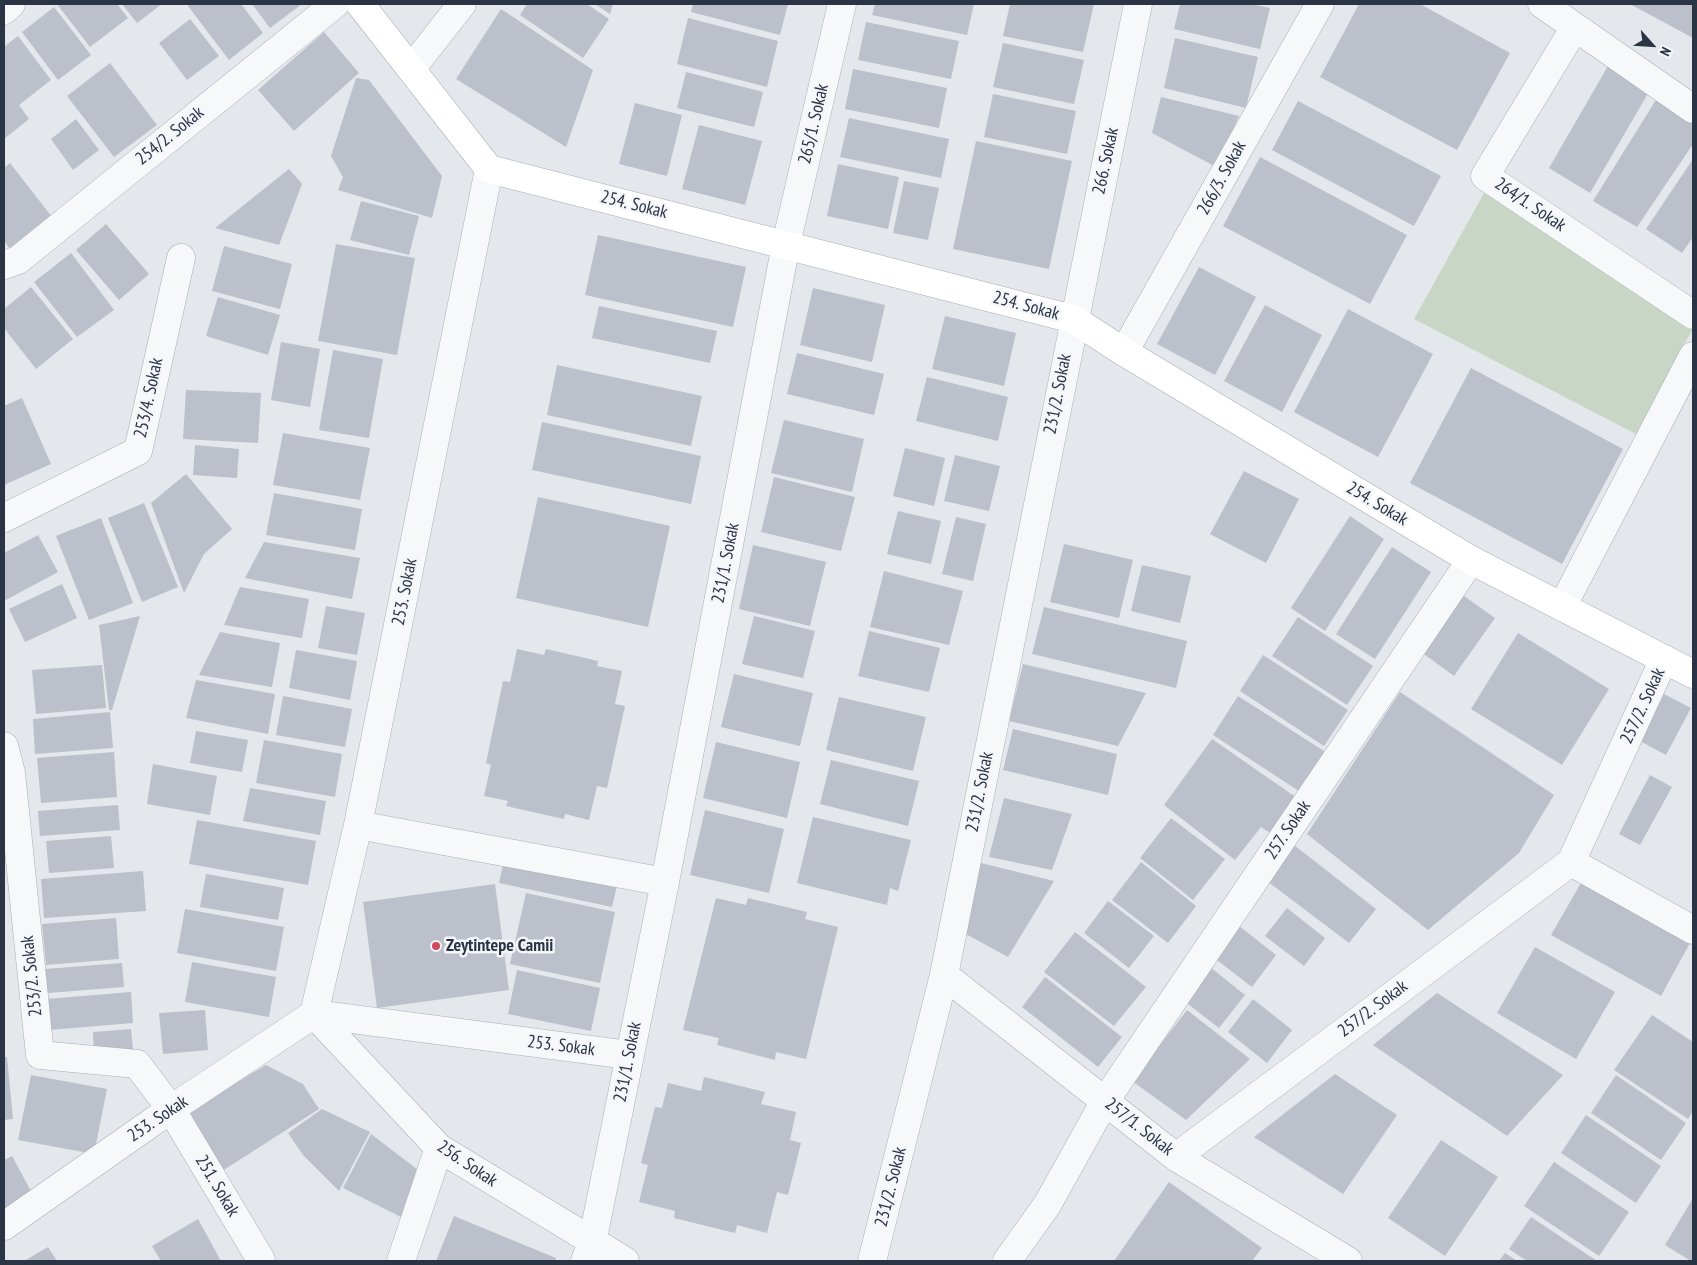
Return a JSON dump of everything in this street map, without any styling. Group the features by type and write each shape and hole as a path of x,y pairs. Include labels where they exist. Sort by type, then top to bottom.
{"street":[{"path":"4,10 11,4"},
{"name":"254/2. Sokak","path":"4,265 18,260 335,4"},
{"path":"360,4 489,169"},
{"path":"411,69 462,4"},
{"name":"265/1. Sokak","path":"786,244 842,4"},
{"name":"266. Sokak","path":"1073,319 1138,4"},
{"name":"266/3. Sokak","path":"1124,352 1320,4"},
{"path":"1542,4 1693,109"},
{"name":"264/1. Sokak","path":"1575,27 1485,176 1693,315"},
{"name":"254. Sokak","path":"489,169 1073,319 1124,352 1471,560 1693,674"},
{"name":"253. Sokak","path":"314,1014 358,825 489,169"},
{"name":"231/1. Sokak","path":"589,1252 665,882 786,244"},
{"name":"253/4. Sokak","path":"4,518 138,451 180,258"},
{"name":"231/2. Sokak","path":"872,1261 944,975 1073,319"},
{"path":"1562,606 1693,356"},
{"name":"257. Sokak","path":"1105,1101 1471,560"},
{"name":"257/2. Sokak","path":"1176,1156 1570,862 1664,659"},
{"name":"253/2. Sokak","path":"4,746 40,1055 137,1064 171,1110"},
{"path":"358,825 665,882"},
{"path":"1570,862 1693,930"},
{"name":"257/1. Sokak","path":"944,975 1176,1156 1348,1261"},
{"name":"253. Sokak","path":"4,1226 314,1014 629,1055"},
{"name":"256. Sokak","path":"314,1014 439,1148 589,1252 625,1261"},
{"path":"1007,1261 1047,1205 1105,1101"},
{"name":"251. Sokak","path":"171,1110 261,1261"},
{"path":"402,1261 439,1148"}],"green space":[{"path":"1488,186 1693,328 1636,434 1414,319"}],"building":[{"path":"57,4 117,4 128,18 90,47"},
{"path":"122,4 162,4 137,23"},
{"path":"190,4 241,4 263,33 229,60 188,6"},
{"path":"252,4 302,4 270,28"},
{"path":"527,4 587,4 609,19 583,58 520,15"},
{"path":"595,4 613,4 610,14"},
{"path":"693,4 788,4 780,35 691,12"},
{"path":"875,4 974,4 967,35 872,15"},
{"path":"1010,4 1094,4 1083,52 1003,36"},
{"path":"1180,4 1251,4 1270,8 1260,49 1174,29"},
{"path":"1359,4 1420,4 1510,53 1457,150 1320,77"},
{"path":"1630,4 1693,4 1693,38"},
{"path":"54,7 91,55 58,80 22,32"},
{"path":"501,9 593,70 566,147 456,79"},
{"path":"688,18 778,41 767,87 677,64"},
{"path":"190,19 219,56 187,80 159,43"},
{"path":"866,22 959,41 951,79 858,60"},
{"path":"324,32 359,73 294,131 258,90"},
{"path":"18,36 51,80 19,105 29,119 4,139 4,47"},
{"path":"1175,38 1258,57 1246,108 1164,88"},
{"path":"1003,43 1084,60 1074,104 993,87"},
{"path":"110,63 157,125 114,157 67,96"},
{"path":"1608,66 1650,90 1590,193 1549,168"},
{"path":"853,69 947,88 939,128 845,109"},
{"path":"686,72 763,92 754,127 677,108"},
{"path":"356,78 369,80 442,176 432,218 338,190 343,177 331,156"},
{"path":"993,94 1076,111 1067,154 984,137"},
{"path":"1659,95 1693,118 1693,144 1637,227 1593,201"},
{"path":"1161,97 1239,116 1216,167 1152,133"},
{"path":"1298,101 1441,176 1414,226 1272,150"},
{"path":"635,103 682,115 667,176 619,164"},
{"path":"849,118 949,139 941,178 840,157"},
{"path":"76,119 99,150 73,170 51,139"},
{"path":"699,125 762,141 745,205 682,189"},
{"path":"976,141 1072,161 1049,269 953,249"},
{"path":"1260,157 1407,235 1370,304 1223,226"},
{"path":"1693,159 1693,237 1682,253 1646,229"},
{"path":"10,163 52,217 10,249 4,241 4,168"},
{"path":"838,164 899,177 888,229 827,216"},
{"path":"289,169 302,184 279,245 215,228"},
{"path":"904,181 939,188 928,240 893,233"},
{"path":"361,201 419,216 409,255 350,240"},
{"path":"106,224 149,274 119,300 76,250"},
{"path":"598,235 746,267 733,327 585,295"},
{"path":"336,244 415,258 397,355 318,341"},
{"path":"224,246 292,264 280,309 212,291"},
{"path":"71,253 114,310 77,337 34,282"},
{"path":"1199,267 1256,297 1215,375 1157,344"},
{"path":"31,287 73,339 36,369 4,328 4,309"},
{"path":"813,288 885,305 872,362 800,345"},
{"path":"218,297 280,315 268,355 206,336"},
{"path":"1265,305 1322,335 1282,412 1224,381"},
{"path":"599,306 717,331 710,363 592,338"},
{"path":"1348,309 1433,354 1378,457 1294,412"},
{"path":"945,316 1016,333 1004,386 932,369"},
{"path":"281,342 320,349 310,407 271,400"},
{"path":"333,350 383,359 369,438 319,430"},
{"path":"797,353 884,374 874,415 787,394"},
{"path":"557,365 702,396 691,446 547,415"},
{"path":"1471,368 1623,449 1562,564 1410,483"},
{"path":"927,377 1008,397 998,441 916,421"},
{"path":"186,390 261,393 258,443 183,439"},
{"path":"22,398 51,464 4,485 4,406"},
{"path":"784,420 864,439 852,492 771,473"},
{"path":"542,422 701,456 691,504 532,470"},
{"path":"283,433 370,448 360,500 273,485"},
{"path":"195,445 239,449 237,478 193,475"},
{"path":"905,448 945,458 934,506 893,496"},
{"path":"955,455 1000,466 989,511 944,501"},
{"path":"1244,471 1299,499 1266,563 1210,534"},
{"path":"186,474 232,529 204,554 184,593 151,503"},
{"path":"774,477 855,497 841,551 761,532"},
{"path":"274,493 362,509 355,550 266,535"},
{"path":"538,497 670,526 648,627 516,598"},
{"path":"144,503 178,587 142,602 108,518"},
{"path":"898,511 941,521 931,564 887,554"},
{"path":"1350,516 1384,539 1325,631 1291,608"},
{"path":"956,517 986,524 973,581 942,574"},
{"path":"101,518 133,603 89,620 56,536"},
{"path":"38,535 58,572 4,601 4,553"},
{"path":"264,542 360,558 352,599 245,578"},
{"path":"1064,544 1133,560 1119,618 1050,602"},
{"path":"753,545 826,562 810,626 739,609"},
{"path":"1392,547 1431,572 1375,659 1336,634"},
{"path":"1142,565 1191,576 1180,623 1131,611"},
{"path":"884,571 963,591 949,645 870,627"},
{"path":"62,584 77,618 25,642 9,609"},
{"path":"240,587 309,599 302,638 224,625"},
{"path":"1457,591 1495,618 1454,676 1417,649"},
{"path":"326,606 365,613 357,655 318,648"},
{"path":"1044,607 1187,641 1176,688 1032,654"},
{"path":"140,616 112,710 109,710 99,625"},
{"path":"754,616 815,631 803,678 742,664"},
{"path":"1298,617 1373,666 1347,705 1272,656"},
{"path":"869,631 940,648 929,692 858,676"},
{"path":"220,632 280,643 272,687 199,675"},
{"path":"1518,633 1609,689 1562,765 1471,709"},
{"path":"517,649 544,655 546,649 598,661 597,666 622,671 615,704 625,706 607,788 597,786 589,820 565,814 564,819 506,806 508,801 484,796 491,765 486,763 503,681 510,682"},
{"path":"296,650 357,661 350,700 289,688"},
{"path":"1263,655 1348,710 1324,746 1240,691"},
{"path":"1023,664 1146,693 1118,746 1009,721"},
{"path":"102,665 106,708 36,714 32,670"},
{"path":"734,674 813,693 800,746 721,727"},
{"path":"196,680 275,694 268,734 186,718"},
{"path":"1400,692 1554,795 1519,853 1428,930 1307,834"},
{"path":"1664,694 1691,708 1666,755 1640,741"},
{"path":"283,696 352,709 345,747 276,735"},
{"path":"1238,696 1327,753 1302,793 1213,735"},
{"path":"839,697 926,717 913,771 826,750"},
{"path":"110,712 113,748 35,754 33,719"},
{"path":"1013,729 1117,754 1108,795 1003,770"},
{"path":"196,731 248,740 242,772 190,763"},
{"path":"1212,739 1297,798 1270,833 1261,827 1235,860 1164,805"},
{"path":"264,740 342,754 335,797 256,783"},
{"path":"716,742 800,762 787,818 703,798"},
{"path":"114,752 117,797 41,803 37,758"},
{"path":"831,760 919,781 908,826 820,804"},
{"path":"153,764 217,776 210,815 147,804"},
{"path":"1650,775 1672,787 1640,845 1619,834"},
{"path":"250,788 326,801 320,835 243,821"},
{"path":"1004,798 1072,814 1052,870 989,857"},
{"path":"118,805 120,830 40,836 38,811"},
{"path":"705,810 784,829 769,893 690,875"},
{"path":"813,817 911,840 898,891 890,888 887,905 797,883"},
{"path":"1171,818 1225,859 1193,900 1140,858"},
{"path":"197,820 316,841 308,885 189,864"},
{"path":"111,836 114,868 49,873 46,841"},
{"path":"1294,845 1376,909 1349,943 1267,881"},
{"path":"505,857 618,881 612,907 499,883"},
{"path":"1141,862 1196,906 1168,943 1112,900"},
{"path":"981,863 1054,881 1008,957 964,933"},
{"path":"143,871 146,911 44,918 41,879"},
{"path":"206,874 284,888 278,920 200,907"},
{"path":"1581,883 1690,943 1661,996 1551,935"},
{"name":"Zeytintepe Camii","path":"495,884 509,990 377,1008 363,902"},
{"path":"526,893 615,912 600,983 510,964"},
{"path":"716,898 746,905 748,898 807,912 805,919 838,927 806,1059 776,1052 775,1060 717,1045 719,1038 683,1030"},
{"path":"1108,901 1154,936 1129,968 1084,933"},
{"path":"1287,908 1325,938 1304,966 1265,936"},
{"path":"185,909 284,927 276,971 177,953"},
{"path":"116,918 119,959 46,965 42,924"},
{"path":"1234,922 1276,955 1252,987 1209,954"},
{"path":"1075,932 1146,987 1114,1026 1044,972"},
{"path":"1535,947 1615,992 1576,1059 1497,1013"},
{"path":"192,962 276,977 269,1017 185,1002"},
{"path":"122,963 124,987 48,993 45,969"},
{"path":"1210,967 1245,995 1219,1028 1184,1001"},
{"path":"517,970 600,988 591,1031 508,1014"},
{"path":"1045,977 1122,1037 1098,1067 1022,1007"},
{"path":"131,992 133,1023 49,1030 46,999"},
{"path":"1437,993 1563,1075 1507,1136 1373,1045"},
{"path":"1253,999 1292,1030 1267,1063 1228,1032"},
{"path":"205,1010 208,1050 163,1054 159,1013"},
{"path":"1187,1010 1250,1059 1186,1120 1132,1081"},
{"path":"1652,1015 1693,1042 1693,1111 1688,1119 1614,1070"},
{"path":"131,1029 133,1049 94,1053 93,1032"},
{"path":"4,1057 7,1057 13,1119 4,1120"},
{"path":"266,1065 303,1084 319,1109 219,1173 184,1114"},
{"path":"1335,1074 1397,1115 1343,1194 1254,1137"},
{"path":"31,1075 107,1089 94,1154 18,1140"},
{"path":"1616,1075 1686,1123 1661,1160 1591,1113"},
{"path":"704,1077 765,1092 761,1104 796,1112 790,1140 801,1143 788,1195 777,1192 767,1233 737,1225 735,1233 674,1218 675,1211 639,1202 648,1165 641,1163 655,1107 662,1108 668,1083 701,1091"},
{"path":"322,1109 370,1132 339,1191 303,1155 288,1133"},
{"path":"1586,1115 1661,1166 1636,1203 1561,1153"},
{"path":"371,1134 426,1176 405,1219 343,1188"},
{"path":"1441,1140 1498,1177 1445,1256 1388,1218"},
{"path":"12,1156 32,1193 4,1208 4,1160"},
{"path":"1554,1162 1629,1212 1599,1256 1524,1206"},
{"path":"1169,1182 1262,1248 1252,1261 1114,1261"},
{"path":"1693,1198 1693,1261 1691,1261 1665,1245"},
{"path":"454,1216 556,1258 555,1261 436,1261"},
{"path":"1531,1217 1597,1261 1527,1261 1509,1249"},
{"path":"198,1219 221,1261 161,1261 152,1246"},
{"path":"48,1247 57,1261 24,1261"},
{"path":"1505,1253 1517,1261 1499,1261"}],"place":[{"name":"Zeytintepe Camii","path":"436,946"}]}
